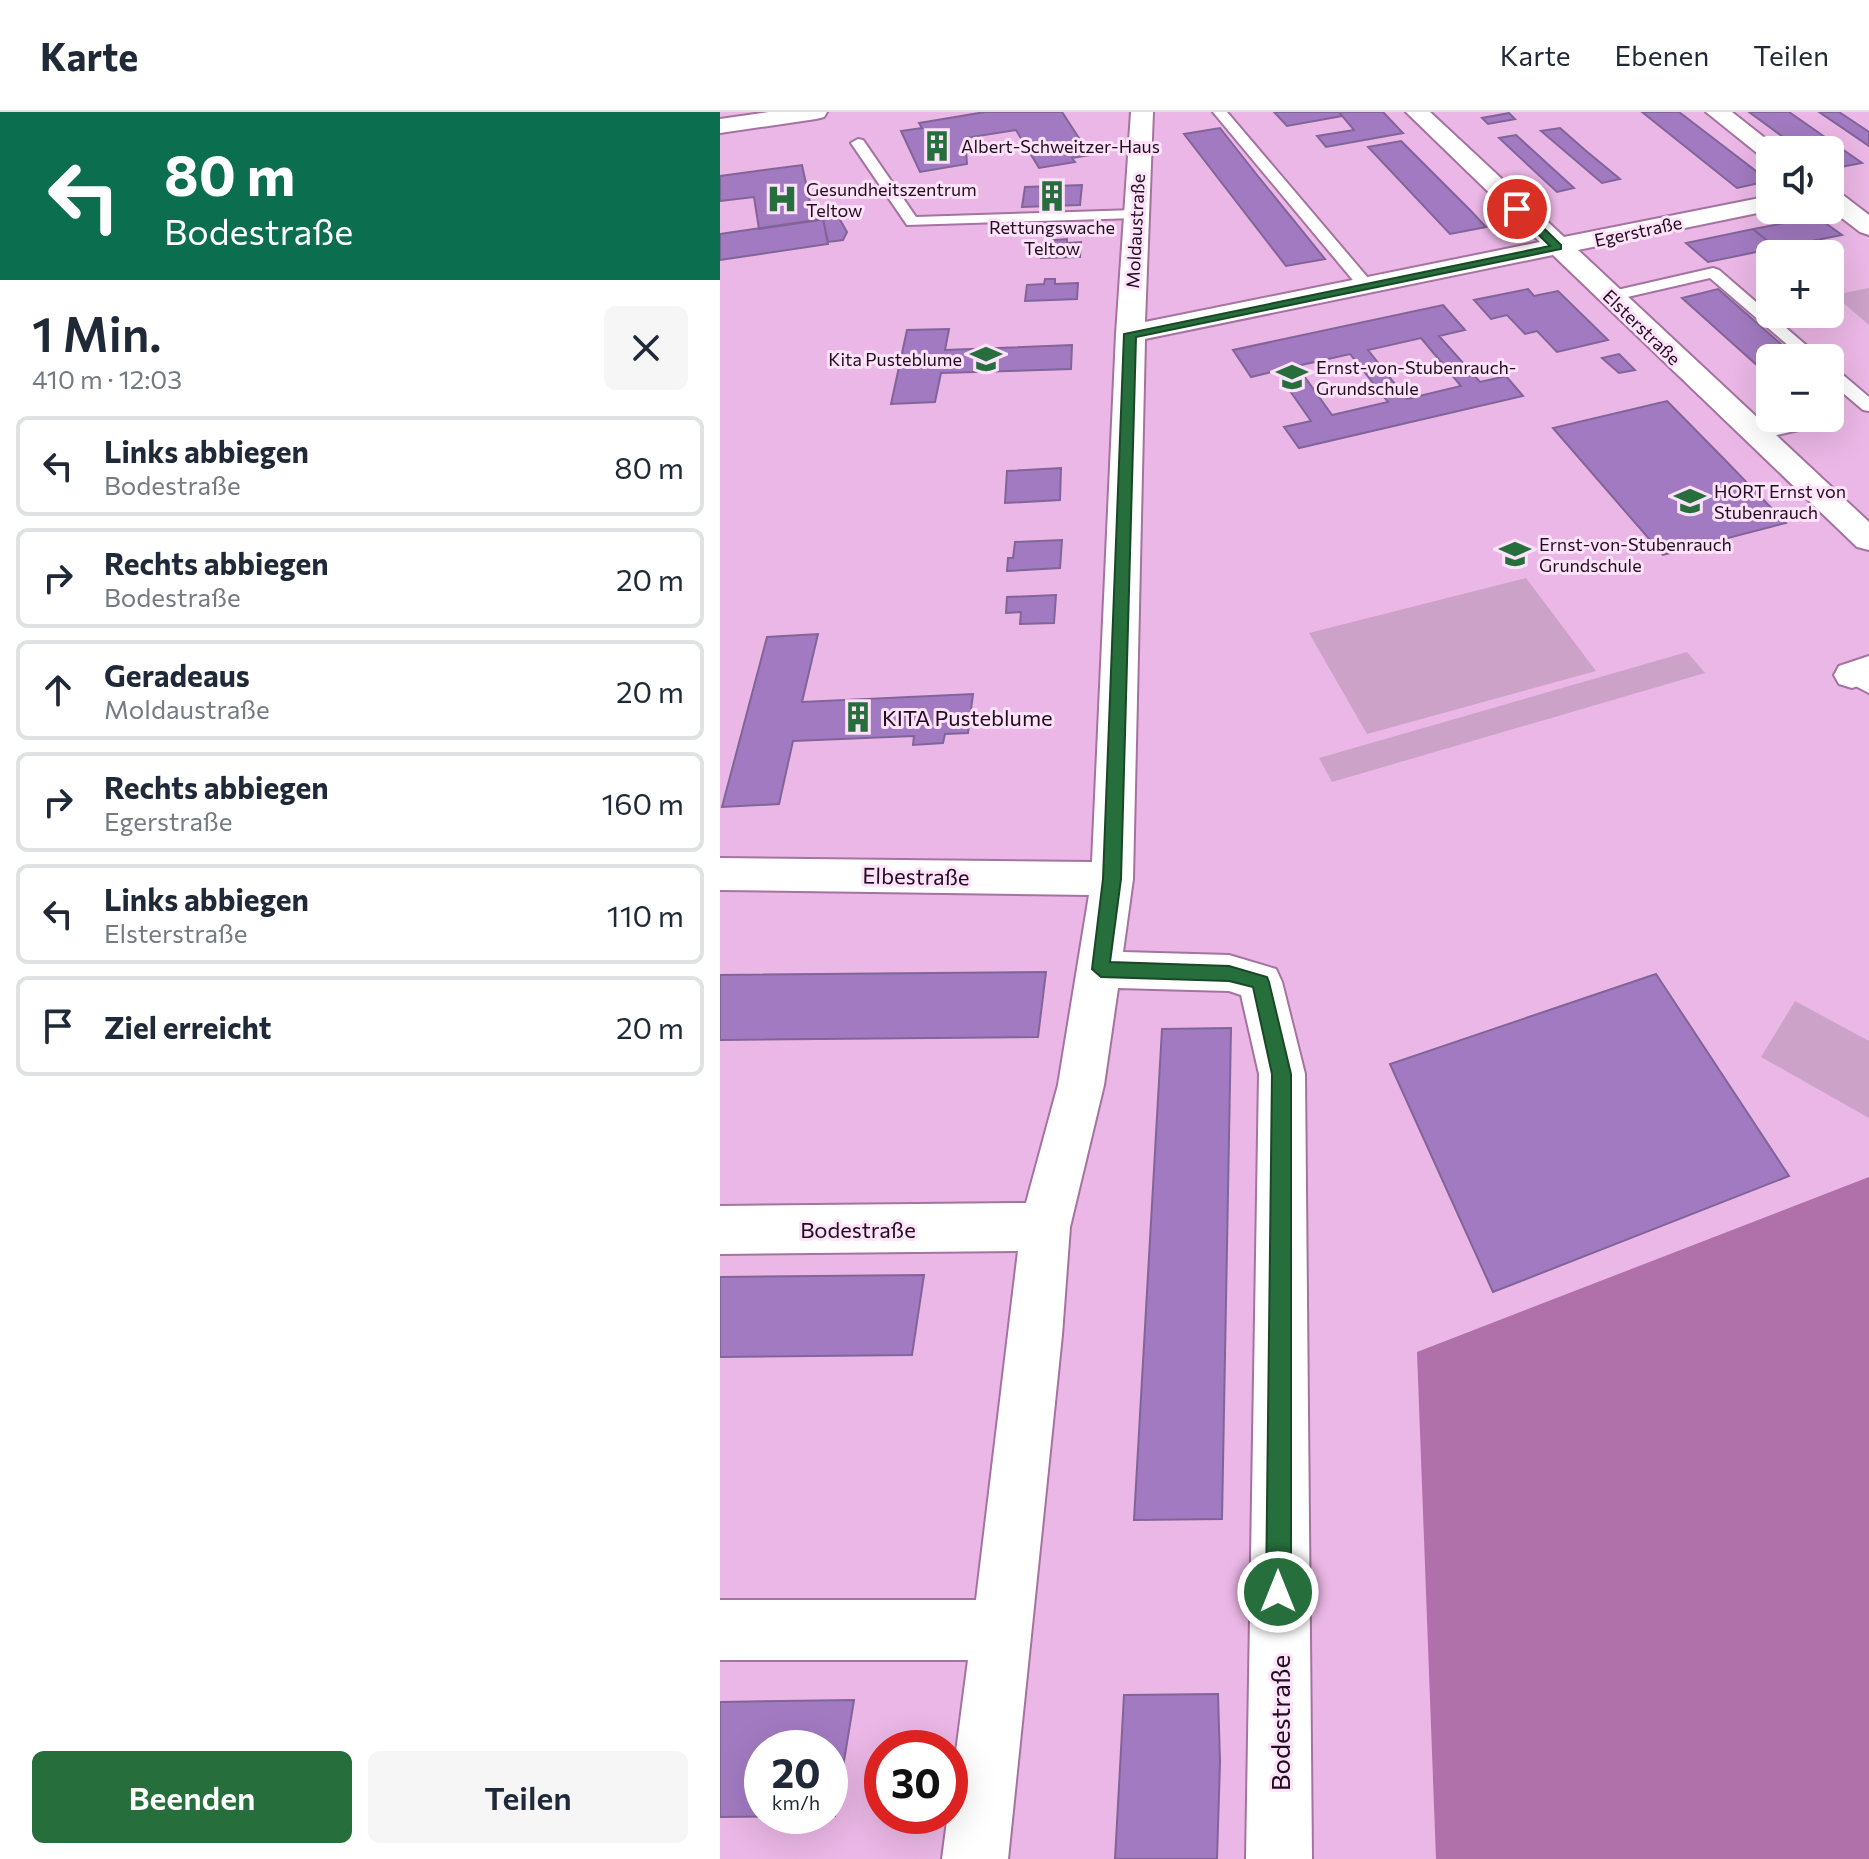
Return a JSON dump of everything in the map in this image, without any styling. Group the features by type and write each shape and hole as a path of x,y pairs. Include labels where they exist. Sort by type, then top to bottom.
{"street":[{"path":"720,126 816,112"},
{"name":"Moldaustraße","path":"1112,879 1130,334 1142,112"},
{"name":"Elsterstraße","path":"1417,112 1869,540"},
{"path":"1717,112 1756,141"},
{"path":"1844,188 1856,185"},
{"name":"Egerstraße","path":"1130,334 1368,288 1756,206"},
{"path":"1844,208 1869,227"},
{"name":"Elbestraße","path":"720,874 1112,879"},
{"path":"975,1859 1003,1630 1045,1227 1081,1085 1101,969 1112,879"},
{"name":"Bodestraße","path":"1101,969 1229,973 1260,982 1282,1074 1279,1859"},
{"name":"Bodestraße","path":"720,1230 1045,1227"},
{"path":"720,1630 1003,1630"}],"lane":[{"path":"1220,112 1368,288"},
{"path":"858,143 912,222 1135,214"},
{"path":"1610,296 1713,273 1797,344"},
{"path":"1844,385 1869,407"},
{"path":"1844,414 1869,407"},
{"path":"1755,435 1768,432"}],"shaded area":[{"path":"1869,288 1869,325 1844,304 1844,293"},
{"path":"1526,578 1596,671 1367,734 1309,633"},
{"path":"1687,652 1705,673 1332,782 1319,758"},
{"path":"1795,1001 1869,1041 1869,1118 1761,1057"},
{"path":"1869,1177 1869,1859 1436,1859 1417,1352"}],"building":[{"name":"Albert-Schweitzer-Haus","path":"985,112 1062,112 1090,155 1072,158 1075,162 1039,168 1016,130 965,138 967,164 920,172 901,131 922,128 919,123"},
{"path":"1274,112 1339,112 1342,116 1287,126"},
{"path":"1339,112 1383,112 1403,133 1326,147 1317,136 1354,130"},
{"path":"1642,112 1679,112 1756,171 1756,184 1737,188"},
{"path":"1749,112 1789,112 1823,136 1782,136"},
{"path":"1819,112 1839,112 1869,132 1869,146"},
{"path":"1509,113 1515,119 1488,124 1482,118"},
{"path":"1220,128 1325,259 1286,266 1184,134"},
{"path":"1560,128 1620,179 1602,183 1541,131"},
{"path":"1516,135 1574,188 1557,192 1499,138"},
{"path":"1401,141 1486,227 1450,234 1368,147"},
{"path":"1844,150 1862,163 1844,166"},
{"name":"Gesundheitszentrum Teltow","path":"802,165 814,221 759,229 754,197 720,201 720,176"},
{"name":"Rettungswache Teltow","path":"1082,185 1080,205 1022,207 1025,187"},
{"path":"835,211 847,232 843,240 828,242 823,219 814,221 812,214"},
{"name":"Gesundheitszentrum Teltow","path":"823,219 828,244 720,260 720,234"},
{"path":"1780,224 1827,224 1842,235 1817,240 1766,240 1753,229"},
{"path":"1753,229 1766,240 1756,240 1756,252 1708,262 1686,243"},
{"path":"1067,239 1067,243 1081,242 1080,257 1041,258 1043,241"},
{"path":"1045,279 1055,279 1055,284 1078,283 1077,299 1025,301 1027,285 1044,284"},
{"path":"1528,289 1534,296 1558,291 1608,340 1557,352 1537,331 1525,334 1507,315 1491,319 1474,300"},
{"path":"1718,289 1756,322 1756,328 1763,328 1781,344 1756,344 1756,364 1682,298"},
{"name":"Ernst-von-Stubenrauch- Grundschule","path":"1443,305 1465,330 1439,336 1480,382 1506,376 1523,396 1299,448 1284,427 1311,421 1276,371 1251,377 1233,350","holes":["1421,338 1461,386 1407,399 1368,350","1350,354 1388,402 1332,415 1297,366"]},
{"name":"Kita Pusteblume","path":"949,329 945,350 1072,345 1071,369 941,373 935,402 891,404 907,330"},
{"path":"1619,354 1635,370 1619,373 1602,358"},
{"name":"HORT Ernst von Stubenrauch","path":"1667,401 1786,523 1663,555 1553,428"},
{"path":"1061,468 1060,500 1005,503 1007,471"},
{"path":"1062,540 1060,568 1007,571 1008,558 1013,558 1015,542"},
{"path":"1056,595 1054,623 1020,624 1021,612 1006,613 1007,597"},
{"name":"KITA Pusteblume","path":"818,634 802,702 973,694 968,733 945,734 943,743 913,745 914,736 793,741 779,804 722,807 767,637"},
{"path":"1046,972 1038,1037 720,1040 720,975"},
{"path":"1656,974 1789,1176 1493,1292 1390,1064"},
{"path":"1231,1028 1222,1519 1134,1520 1162,1029"},
{"path":"924,1275 912,1355 720,1357 720,1277"},
{"path":"1218,1694 1220,1762 1217,1859 1115,1859 1124,1695"},
{"path":"854,1700 848,1737 848,1730 744,1730 744,1817 720,1817 720,1702"}],"place":[{"name":"Albert-Schweitzer-Haus","path":"937,146"},
{"name":"Rettungswache Teltow","path":"1052,196"},
{"name":"Gesundheitszentrum Teltow","path":"782,199"},
{"name":"Kita Pusteblume","path":"986,359"},
{"name":"Ernst-von-Stubenrauch- Grundschule","path":"1292,377"},
{"name":"HORT Ernst von Stubenrauch","path":"1690,501"},
{"name":"Ernst-von-Stubenrauch Grundschule","path":"1515,554"},
{"name":"KITA Pusteblume","path":"858,717"}],"route":[{"path":"1278,1592 1282,1074 1260,982 1229,973 1101,969 1112,879 1130,334 1368,288 1557,247 1517,209"}]}
